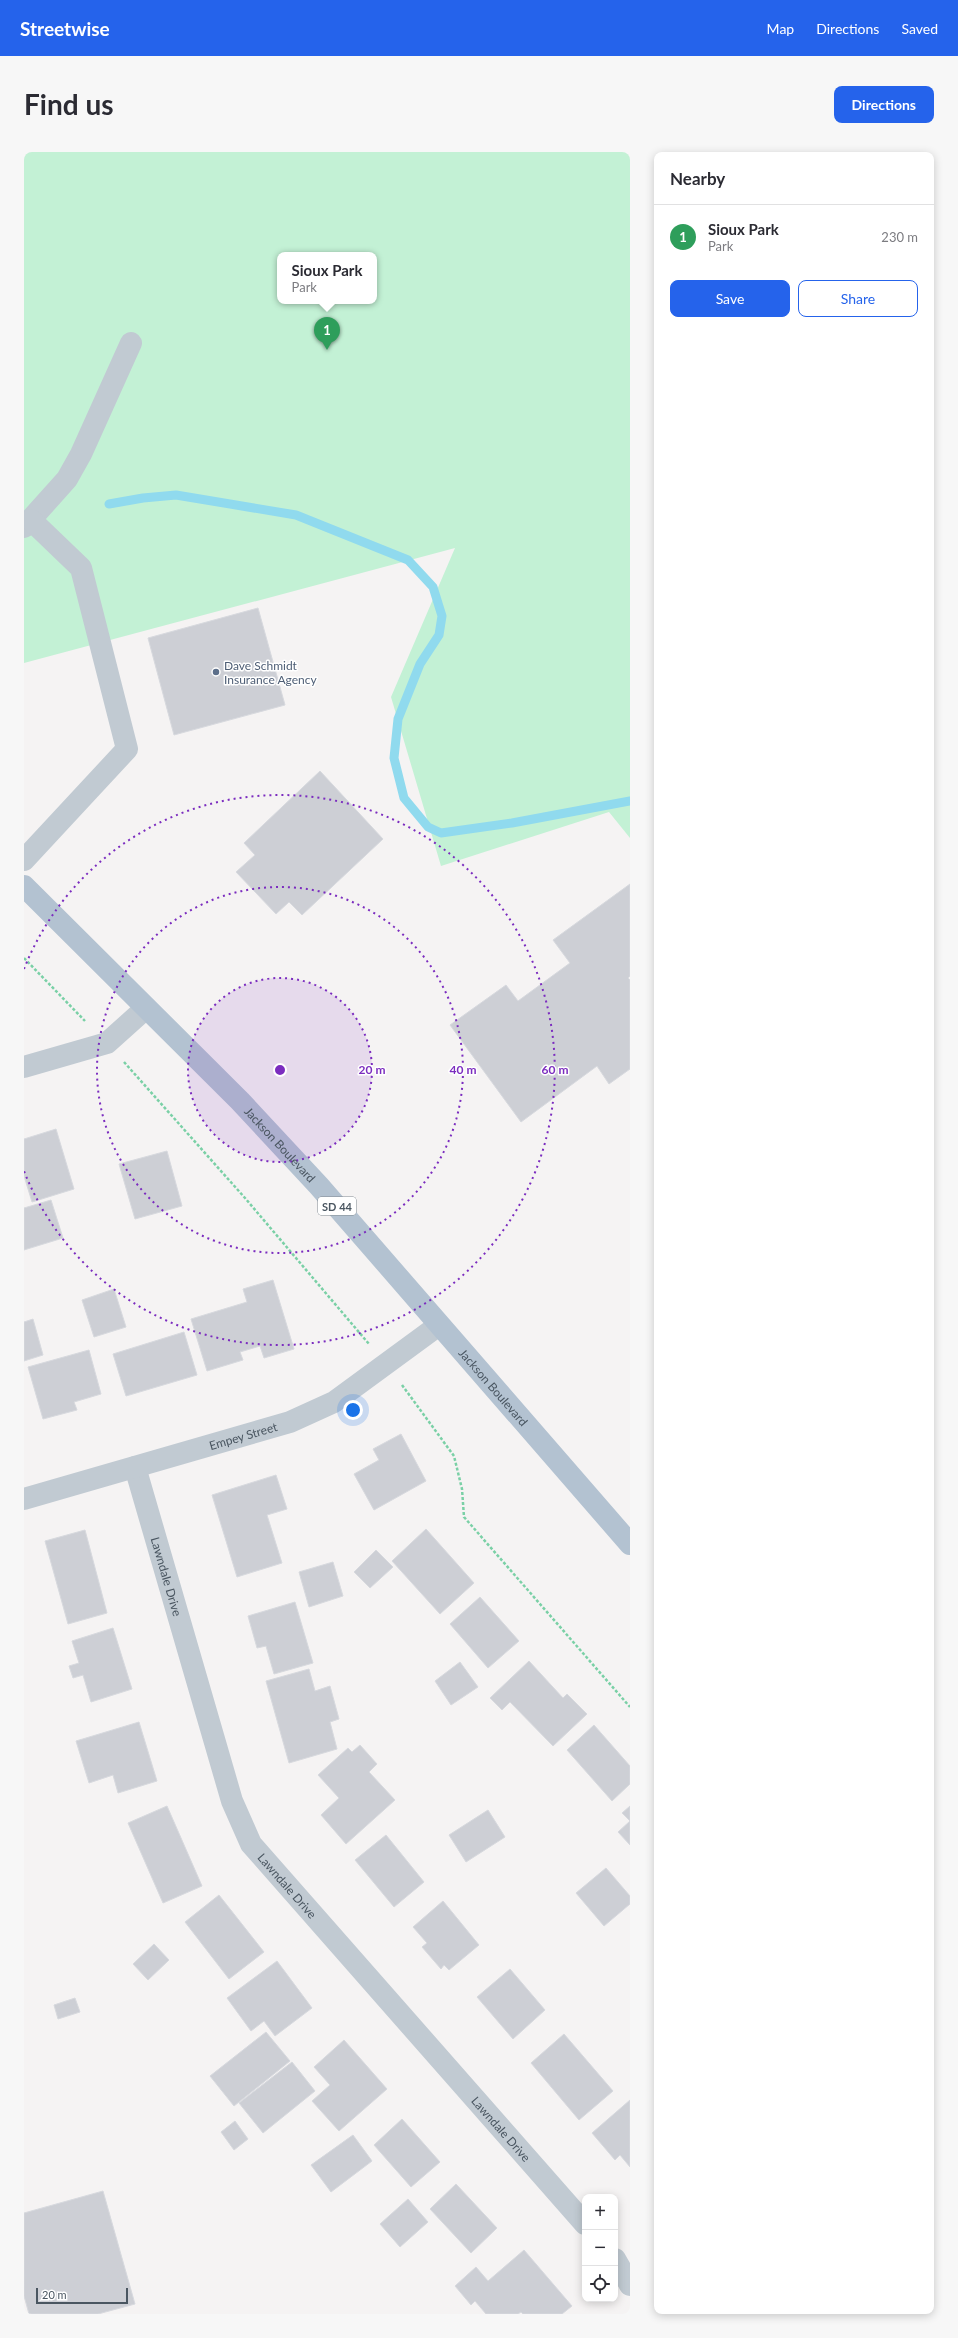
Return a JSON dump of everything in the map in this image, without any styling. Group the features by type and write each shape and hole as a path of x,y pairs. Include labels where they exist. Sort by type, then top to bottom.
{"main road":[{"name":"Jackson Boulevard","path":"24,886 240,1101 314,1180 630,1544"}],"street":[{"path":"24,860 127,749 81,568 27,524 66,479 81,454 131,343"},
{"path":"24,1067 107,1043 146,1008"},
{"name":"Empey Street","path":"24,1499 290,1422 334,1402 439,1325"},
{"name":"Lawndale Drive","path":"135,1467 232,1800 251,1844 582,2221"},
{"path":"618,2264 630,2285"}],"path":[{"path":"24,958 107,1043 324,1288 439,1433 454,1456 462,1489 464,1517 630,1707"}],"green space":[{"path":"24,152 630,152 630,838 609,812 441,866 391,697 455,548 24,663"}],"building":[{"name":"Dave Schmidt Insurance Agency","path":"258,608 285,705 174,735 148,638"},
{"path":"320,771 383,839 302,915 289,902 276,914 236,872 255,855 244,843"},
{"path":"630,884 630,976 628,978 630,980 630,1069 609,1084 597,1066 521,1122 450,1025 506,985 518,1001 570,963 553,940"},
{"path":"56,1129 74,1189 32,1202 24,1176 24,1139"},
{"path":"167,1151 182,1206 135,1219 119,1164"},
{"path":"51,1200 63,1238 24,1250 24,1208"},
{"path":"273,1280 294,1349 264,1358 260,1346 240,1352 243,1360 207,1371 191,1319 247,1302 243,1289"},
{"path":"114,1289 126,1327 94,1337 82,1300"},
{"path":"33,1319 43,1355 24,1361 24,1322"},
{"path":"184,1332 197,1375 126,1396 113,1354"},
{"path":"89,1350 101,1394 74,1402 77,1410 43,1419 28,1367"},
{"path":"401,1434 426,1481 374,1510 354,1474 379,1460 373,1449"},
{"path":"276,1475 287,1509 267,1515 282,1563 237,1577 212,1495"},
{"path":"426,1529 474,1583 440,1614 392,1561"},
{"path":"85,1530 107,1613 68,1624 45,1541"},
{"path":"376,1550 393,1567 370,1588 354,1572"},
{"path":"333,1562 343,1596 309,1607 299,1572"},
{"path":"480,1597 519,1641 488,1668 450,1624"},
{"path":"295,1602 313,1663 274,1674 266,1646 257,1648 248,1616"},
{"path":"113,1628 132,1689 91,1702 83,1675 73,1678 69,1666 79,1663 72,1641"},
{"path":"529,1661 563,1698 567,1694 587,1714 553,1746 510,1702 502,1710 490,1698"},
{"path":"460,1662 478,1687 451,1705 435,1681"},
{"path":"309,1669 315,1691 330,1686 339,1719 330,1722 337,1749 289,1763 266,1681"},
{"path":"139,1722 157,1781 118,1793 113,1775 89,1783 76,1741"},
{"path":"594,1725 630,1766 630,1784 612,1801 567,1750"},
{"path":"360,1745 377,1764 369,1772 395,1800 346,1844 321,1815 339,1798 318,1775 348,1748 352,1752"},
{"path":"167,1806 202,1886 163,1903 128,1823"},
{"path":"630,1806 630,1821 622,1813"},
{"path":"488,1810 505,1837 466,1862 449,1835"},
{"path":"630,1821 630,1845 618,1832"},
{"path":"386,1835 424,1882 394,1907 355,1860"},
{"path":"606,1868 630,1896 630,1904 604,1926 576,1893"},
{"path":"219,1895 264,1952 229,1979 185,1922"},
{"path":"443,1901 479,1945 449,1970 444,1965 441,1969 422,1947 427,1943 413,1927"},
{"path":"154,1944 169,1960 148,1980 133,1964"},
{"path":"277,1961 312,2008 275,2036 264,2021 251,2031 227,1998"},
{"path":"510,1969 545,2010 513,2039 477,1997"},
{"path":"75,1998 80,2012 58,2019 54,2005"},
{"path":"266,2032 290,2061 234,2106 210,2076"},
{"path":"564,2034 613,2091 579,2120 531,2063"},
{"path":"344,2040 387,2089 339,2131 312,2101 330,2085 314,2067"},
{"path":"292,2062 315,2091 263,2133 239,2103"},
{"path":"630,2100 630,2167 620,2155 615,2160 592,2133"},
{"path":"402,2119 440,2162 411,2187 374,2145"},
{"path":"235,2121 248,2139 234,2150 221,2132"},
{"path":"353,2135 372,2161 331,2192 311,2165"},
{"path":"456,2184 497,2228 471,2253 430,2209"},
{"path":"103,2191 135,2304 98,2314 29,2314 24,2296 24,2213"},
{"path":"408,2199 428,2222 400,2247 380,2224"},
{"path":"524,2250 572,2306 562,2314 523,2314 521,2312 518,2314 486,2314 475,2301 471,2305 455,2286 476,2267 488,2281"}],"waterway":[{"path":"109,504 143,498 176,495 296,515 408,560 433,587 442,616 439,635 420,664 398,719 394,758 404,798 428,827 441,833 512,823 630,801"}],"place":[{"name":"Sioux Park","path":"327,350"},
{"name":"Dave Schmidt Insurance Agency","path":"216,672"}]}
